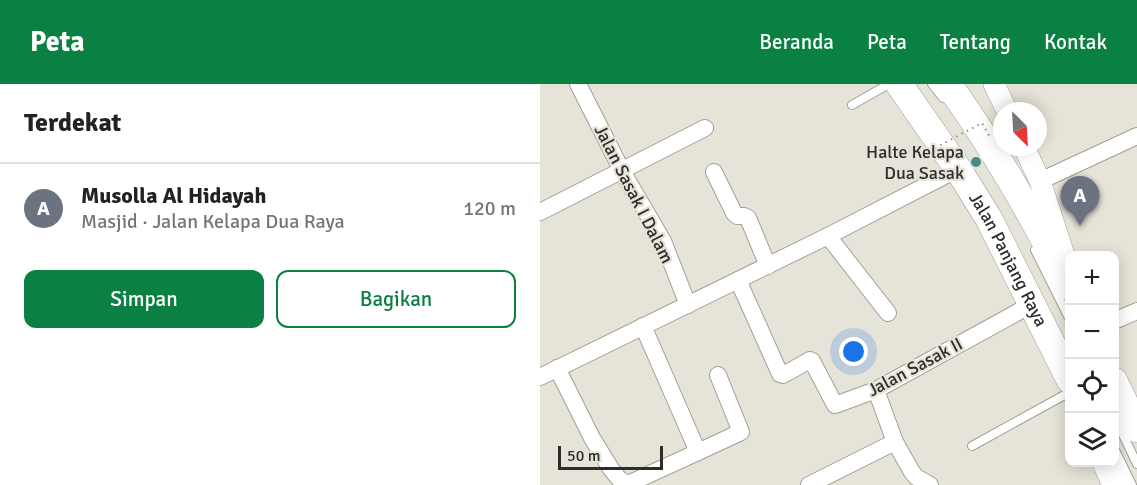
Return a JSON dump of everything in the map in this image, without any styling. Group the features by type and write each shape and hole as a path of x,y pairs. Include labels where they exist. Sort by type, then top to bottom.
{"main road":[{"name":"Jalan Panjang Raya","path":"899,84 958,169 989,219 1065,370"},
{"path":"948,94 992,132 1027,207 1065,278"},
{"path":"1119,391 1137,429"}],"street":[{"name":"Jalan Sasak I Dalam","path":"578,84 622,171 663,241 687,305"},
{"path":"994,84 1003,102"},
{"path":"540,212 705,128"},
{"path":"1040,181 1137,135"},
{"path":"1028,156 1040,181 1065,255"},
{"path":"540,377 768,266 958,169"},
{"path":"714,172 736,216 748,218 768,266"},
{"path":"828,236 888,313"},
{"name":"Jalan Sasak II","path":"738,280 780,374 783,375 810,360 813,361 835,405 876,390 1018,312 1031,302"},
{"path":"1119,319 1137,311"},
{"path":"644,326 698,452"},
{"path":"557,368 592,438 611,469 620,480 629,484 741,433 718,375"},
{"path":"876,390 895,442 914,476 930,485"},
{"path":"808,485 895,442"}],"lane":[{"path":"852,105 889,84"},
{"path":"932,84 948,94"},
{"path":"1033,245 1065,310"},
{"path":"972,446 1065,395"},
{"path":"1119,426 1137,464"}],"path":[{"path":"935,148 982,123 992,132"}],"place":[{"name":"Halte Kelapa Dua Sasak","path":"976,162"},
{"name":"Musolla Al Hidayah","path":"1080,226"}]}
